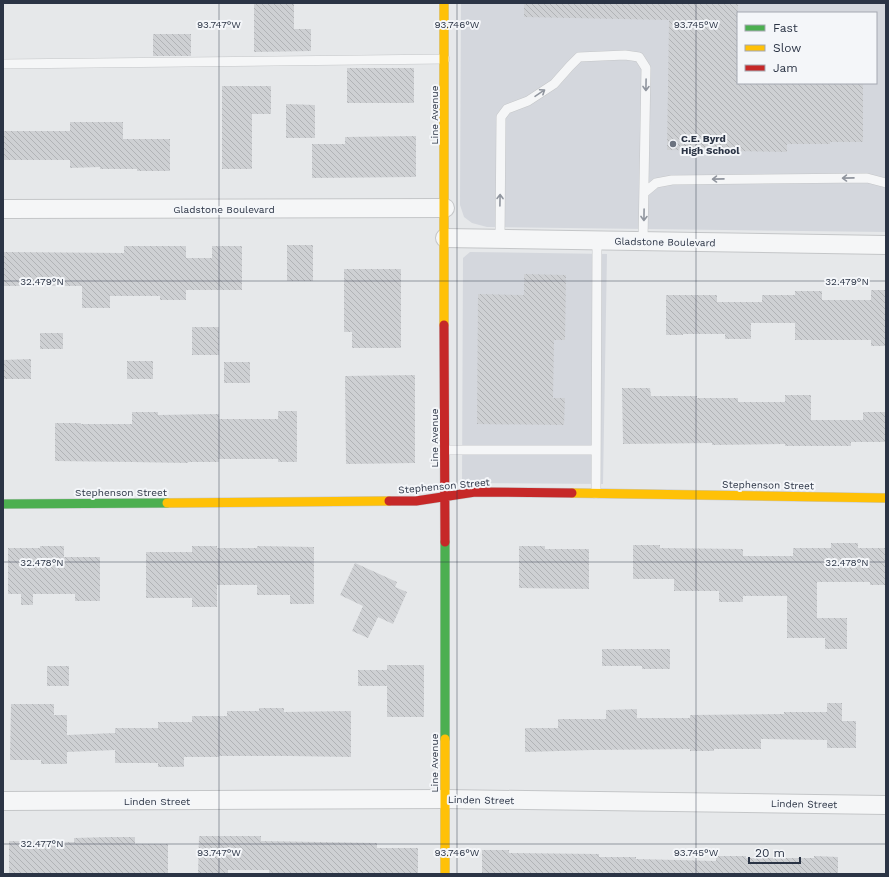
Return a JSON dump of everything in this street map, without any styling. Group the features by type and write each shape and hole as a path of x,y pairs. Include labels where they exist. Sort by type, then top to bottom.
{"street":[{"name":"Line Avenue","path":"444,3 445,874"},
{"name":"Gladstone Boulevard","path":"3,209 445,208"},
{"name":"Gladstone Boulevard","path":"445,238 886,245"},
{"name":"Stephenson Street","path":"3,504 416,501 475,492 886,498"},
{"name":"Linden Street","path":"3,801 446,799 886,805"}],"lane":[{"path":"500,239 501,117 507,109 528,101 554,84 580,57 624,55 639,57 646,68 643,242"},
{"path":"3,64 444,59"},
{"path":"644,193 656,183 672,180 867,178 886,183"},
{"path":"596,494 597,241"},
{"path":"445,450 596,450"}],"shaded area":[{"name":"C.E. Byrd High School","path":"461,3 886,3 886,232 487,227 472,223 464,217 460,205"},
{"path":"470,252 607,254 603,484 462,483 463,258"}],"building":[{"path":"254,3 294,3 294,29 311,29 311,51 254,52"},
{"path":"524,3 738,3 737,84 863,84 863,142 787,144 787,152 667,150 669,20 524,17"},
{"path":"153,34 191,34 191,56 153,56"},
{"path":"347,68 414,68 414,103 347,103"},
{"path":"222,86 271,86 271,114 252,114 252,169 222,169"},
{"path":"286,104 315,105 315,138 286,138"},
{"path":"70,122 123,122 123,139 170,139 170,171 100,169 100,167 70,168 70,160 3,160 3,131 70,131"},
{"path":"416,136 416,177 312,178 312,144 345,144 345,137"},
{"path":"287,245 313,245 313,281 287,281"},
{"path":"124,246 186,246 186,258 212,258 212,246 242,246 242,290 186,290 186,300 160,300 160,296 110,296 110,308 82,308 82,286 3,286 3,252 124,253"},
{"path":"344,269 401,269 401,348 352,348 352,332 344,332"},
{"path":"524,274 566,275 565,340 554,340 553,398 565,398 564,425 477,424 478,294 524,295"},
{"path":"871,290 886,290 886,346 871,346 871,340 795,340 795,323 751,323 751,339 725,339 725,334 666,335 666,295 717,295 717,302 762,302 762,295 795,295 795,291 822,291 822,300 871,300"},
{"path":"192,327 219,327 219,355 192,355"},
{"path":"40,333 63,333 63,349 40,349"},
{"path":"31,359 31,379 3,379 3,360"},
{"path":"127,361 153,361 153,379 127,379"},
{"path":"224,362 250,362 250,383 224,383"},
{"path":"415,375 415,463 346,464 345,376"},
{"path":"622,388 650,388 651,396 738,398 738,402 785,402 785,395 811,395 811,420 863,420 863,412 885,412 885,442 851,442 851,446 785,446 785,444 712,445 712,443 623,444"},
{"path":"278,411 297,411 297,462 278,462 278,459 219,459 219,462 188,463 55,461 55,423 132,424 132,412 158,412 158,415 219,414 219,419 278,419"},
{"path":"831,543 858,543 858,548 886,548 886,585 870,585 870,582 817,582 817,618 847,618 847,649 825,649 825,638 787,638 787,596 743,596 743,602 719,602 719,591 674,591 674,579 633,579 633,545 660,545 660,548 743,549 743,556 793,556 793,548 831,548"},
{"path":"40,546 64,546 64,557 100,557 100,601 75,601 75,594 33,594 33,605 21,605 21,594 8,594 8,548 40,548"},
{"path":"192,546 217,546 217,548 257,548 257,546 314,547 314,604 290,604 290,595 257,595 257,585 217,585 217,607 192,607 192,598 146,598 146,552 192,552"},
{"path":"519,546 545,546 545,549 589,549 589,589 519,588"},
{"path":"355,563 397,582 395,587 407,592 393,624 378,617 368,638 352,631 363,606 340,595"},
{"path":"602,649 670,649 670,669 642,669 642,666 602,666"},
{"path":"387,665 424,665 424,717 387,717 387,686 358,686 358,670 387,670"},
{"path":"47,666 69,666 69,686 47,686"},
{"path":"827,703 842,703 842,721 856,721 856,748 827,748 827,740 761,739 761,749 714,749 714,751 690,751 690,749 525,752 525,728 558,728 558,719 606,719 606,710 637,709 637,718 690,718 690,715 827,712"},
{"path":"11,704 54,704 54,715 67,715 67,735 115,733 115,728 158,728 158,722 192,722 192,716 227,716 227,711 259,711 259,708 284,708 284,712 351,711 351,757 184,757 184,767 158,767 158,763 115,763 115,750 67,752 67,764 41,764 41,760 10,760"},
{"path":"199,836 261,836 261,841 377,843 377,848 418,848 418,874 269,874 269,870 228,870 228,874 198,874"},
{"path":"135,837 135,844 168,844 168,874 9,874 9,841 74,842 74,838"},
{"path":"482,850 509,850 509,853 599,854 599,857 636,857 636,859 716,861 716,856 746,856 746,858 814,858 814,856 838,857 838,874 482,874"}],"traffic: fast":[{"path":"3,504 167,503"},
{"path":"445,542 445,739"}],"traffic: slow":[{"path":"444,3 444,325"},
{"path":"572,493 886,498"},
{"path":"167,503 389,501"},
{"path":"445,739 445,874"}],"traffic: jam":[{"path":"444,325 445,542"},
{"path":"389,501 416,501 475,492 572,493"}],"place":[{"name":"C.E. Byrd High School","path":"673,144"}]}
